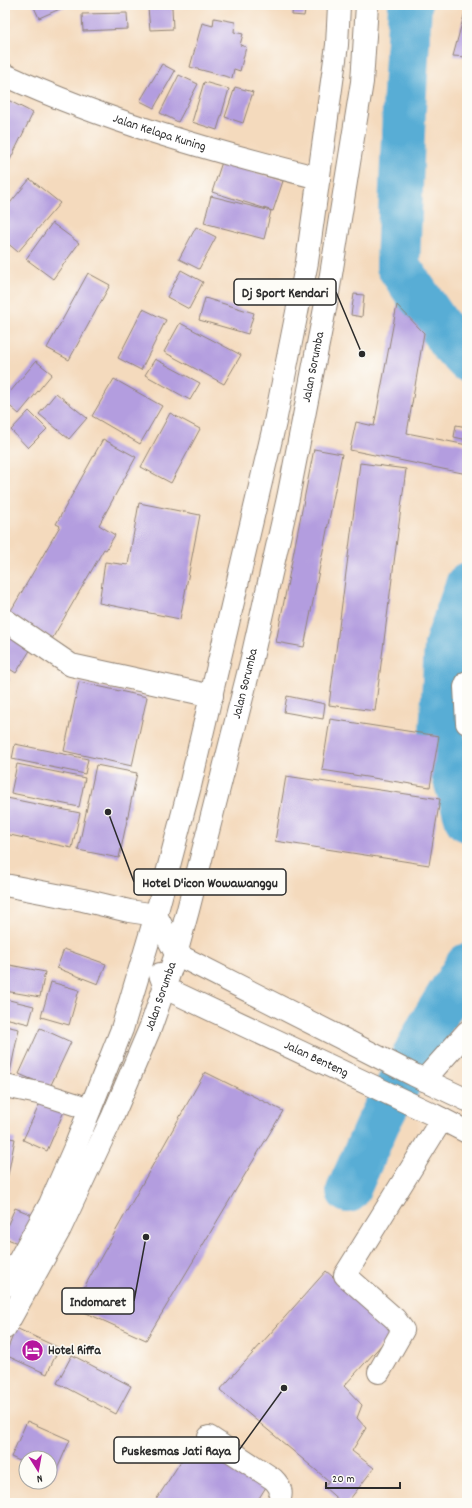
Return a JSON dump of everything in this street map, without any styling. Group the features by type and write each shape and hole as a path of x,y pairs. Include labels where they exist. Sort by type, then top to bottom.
{"street":[{"name":"Jalan Sorumba","path":"5,1286 50,1204 122,1029 156,915 190,786 278,408 307,262 337,45 339,5"},
{"name":"Jalan Sorumba","path":"5,1328 59,1230 112,1118 151,1026 176,954 251,662 289,490 328,293 362,82 366,5"},
{"name":"Jalan Kelapa Kuning","path":"5,75 37,90 122,122 256,162 319,178"},
{"path":"5,620 71,665 212,696"},
{"path":"467,682 465,687 467,723"},
{"path":"5,885 83,900 129,911 156,915 176,954 384,1060 467,1100"},
{"path":"129,911 148,938 165,988"},
{"name":"Jalan Benteng","path":"165,988 467,1132"},
{"path":"419,1077 467,1032"},
{"path":"5,1086 43,1094 90,1109"},
{"path":"378,1372 403,1330 395,1319 345,1275 442,1119"},
{"path":"209,1437 273,1479 281,1490 281,1497 278,1503"}],"building":[{"path":"33,5 69,5 39,18"},
{"path":"293,5 306,5 304,16 292,15"},
{"path":"172,7 173,29 150,30 148,8"},
{"path":"465,12 467,13 467,57 453,56"},
{"path":"127,13 128,29 83,31 82,14"},
{"path":"214,18 235,22 234,32 243,34 240,45 246,47 240,71 234,69 232,78 190,67 202,23 213,26"},
{"path":"162,64 175,71 154,108 140,101"},
{"path":"179,75 198,84 178,122 160,113"},
{"path":"204,82 229,89 217,130 192,122"},
{"path":"235,87 253,92 243,123 225,117"},
{"path":"8,100 33,113 10,160 5,157 5,107"},
{"path":"222,162 283,181 273,211 212,192"},
{"path":"30,179 60,203 18,252 5,241 5,209"},
{"path":"211,196 271,211 264,239 204,223"},
{"path":"52,223 79,243 53,279 26,259"},
{"path":"196,227 216,237 199,269 179,259"},
{"path":"181,270 203,282 189,309 167,297"},
{"path":"88,273 110,285 69,360 47,348"},
{"path":"354,294 364,295 362,317 351,315"},
{"path":"205,298 254,313 248,334 199,320"},
{"path":"397,305 424,333 407,433 467,445 467,474 350,450 356,422 374,426"},
{"path":"143,309 166,320 141,370 118,358"},
{"path":"180,323 241,355 224,384 164,352"},
{"path":"155,359 200,383 190,400 145,375"},
{"path":"36,361 52,374 19,414 5,402 5,398"},
{"path":"114,379 162,406 140,444 92,416"},
{"path":"56,393 87,418 69,439 39,414"},
{"path":"29,411 47,429 28,448 11,430"},
{"path":"170,413 200,429 171,483 141,467"},
{"path":"456,425 467,427 467,440 454,437"},
{"path":"103,439 136,457 99,525 115,535 106,550 104,549 52,639 9,614 60,526 56,524"},
{"path":"314,449 342,454 304,647 276,642"},
{"path":"360,463 406,469 375,711 329,705"},
{"path":"139,503 200,515 180,619 99,603 105,562 128,565"},
{"path":"5,627 34,644 16,673 5,666"},
{"path":"5,675 10,679 5,686"},
{"path":"79,682 147,697 132,766 64,751"},
{"path":"287,696 325,704 323,719 284,712"},
{"path":"330,719 439,736 430,787 322,770"},
{"path":"15,744 88,759 85,774 12,759"},
{"path":"17,764 85,778 79,807 11,793"},
{"path":"96,765 137,773 119,858 78,850"},
{"path":"286,776 440,799 429,865 275,841"},
{"path":"7,798 80,813 72,848 5,834 5,807"},
{"path":"64,949 106,964 98,984 57,968"},
{"path":"5,964 45,972 40,997 5,991"},
{"path":"51,982 79,990 69,1025 41,1017"},
{"path":"5,999 34,1006 29,1024 5,1018"},
{"path":"5,1026 19,1029 10,1072 5,1071"},
{"path":"40,1028 71,1042 50,1087 19,1074"},
{"path":"205,1072 283,1111 146,1340 73,1307"},
{"path":"42,1099 65,1109 47,1151 23,1140"},
{"path":"5,1137 15,1139 8,1175 5,1174"},
{"path":"15,1208 35,1216 20,1244 5,1238 5,1231"},
{"path":"326,1271 395,1330 344,1386 362,1405 357,1418 366,1428 352,1451 374,1468 347,1503 342,1503 324,1487 329,1481 220,1390"},
{"name":"Hotel Riffa","path":"16,1328 59,1348 47,1374 5,1355"},
{"path":"72,1355 131,1386 116,1414 57,1383"},
{"path":"27,1421 70,1440 58,1467 58,1450 18,1450 18,1460 11,1457"},
{"path":"194,1441 266,1487 256,1503 154,1503"}],"waterway":[{"path":"410,5 404,109 398,266 452,345 467,360"},
{"path":"467,585 446,645 441,733 467,820"},
{"path":"348,1191 378,1123 431,1023 467,965"}],"place":[{"name":"Dj Sport Kendari","path":"362,354"},
{"name":"Hotel D'icon Wowawanggu","path":"108,812"},
{"name":"Indomaret","path":"146,1237"},
{"name":"Hotel Riffa","path":"32,1351"},
{"name":"Puskesmas Jati Raya","path":"284,1388"}]}
